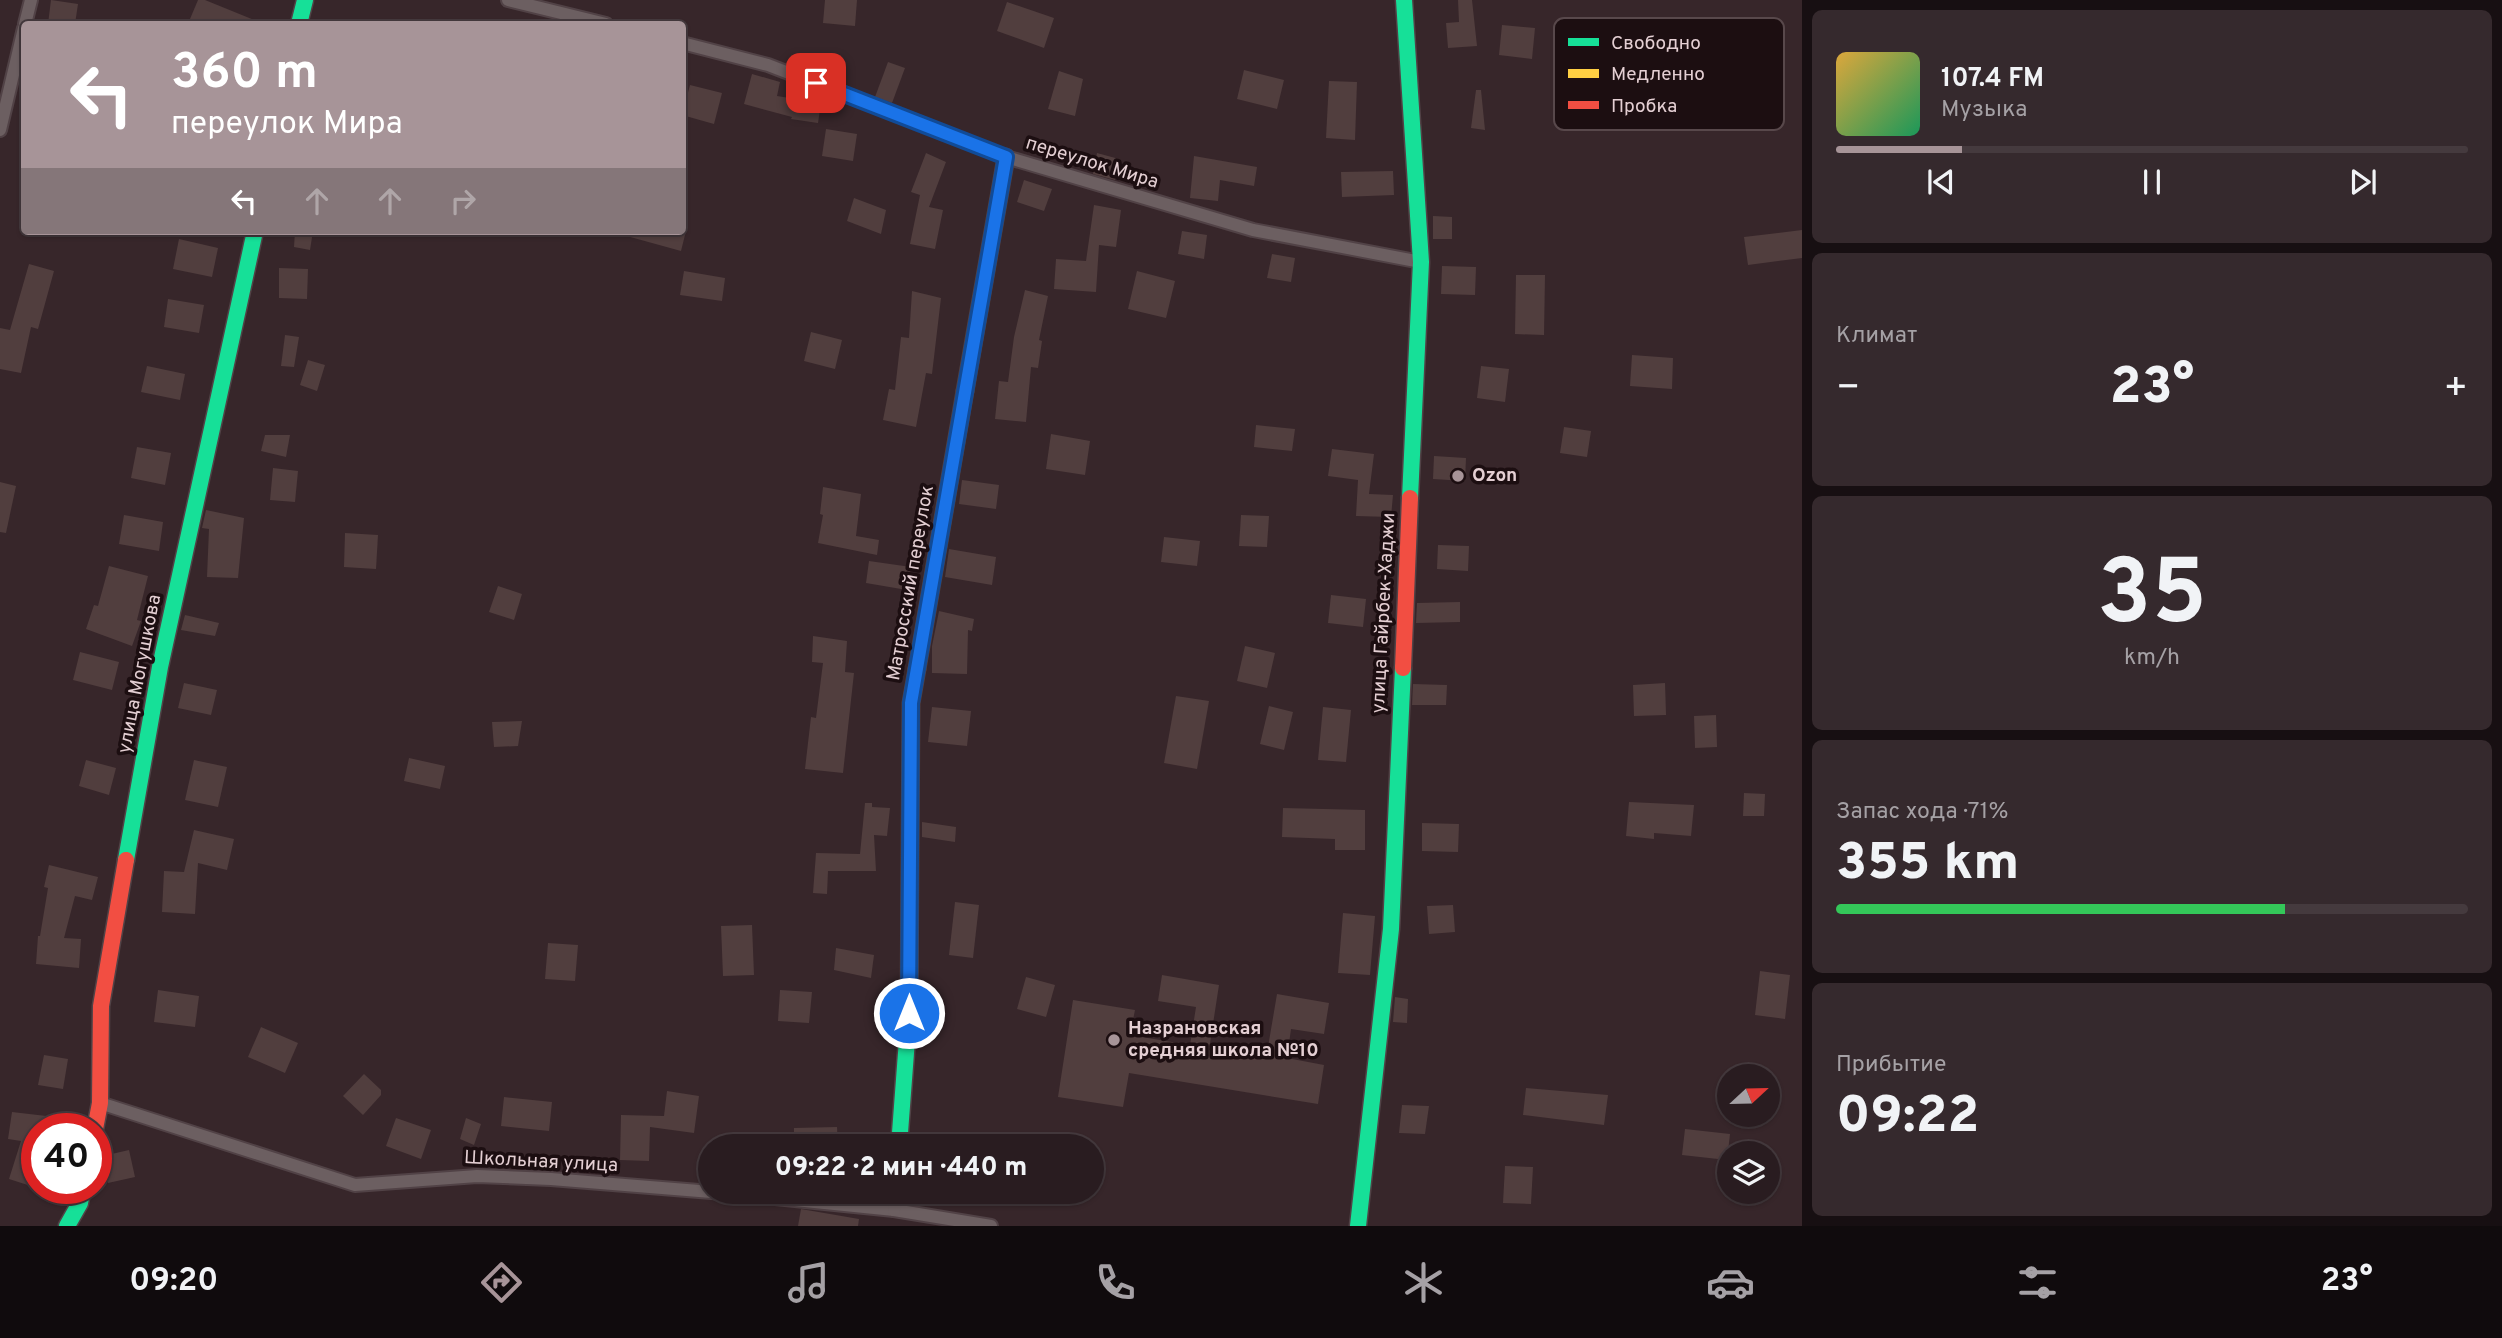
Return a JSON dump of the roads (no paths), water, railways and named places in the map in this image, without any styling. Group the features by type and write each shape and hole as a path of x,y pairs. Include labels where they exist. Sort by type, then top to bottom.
{"street":[{"path":"26,21 31,0"},
{"path":"300,21 305,0"},
{"path":"508,0 594,21"},
{"name":"улица Гайрбек-Хаджи","path":"1358,1226 1391,929 1421,262 1404,0"},
{"path":"0,130 21,43"},
{"name":"переулок Мира","path":"686,44 768,65 1006,157 1253,230 1421,262"},
{"name":"Матросский переулок","path":"900,1134 909,1013 911,703 1006,157"},
{"name":"улица Могушкова","path":"98,1113 101,1006 160,667 254,235"},
{"name":"Школьная улица","path":"100,1103 355,1185 477,1176 551,1179 894,1210 990,1226"},
{"path":"67,1226 79,1204"},
{"path":"894,1204 894,1210"}],"place":[{"name":"Ozon","path":"1458,476"},
{"name":"Назрановская средняя школа №10","path":"1114,1040"}]}
